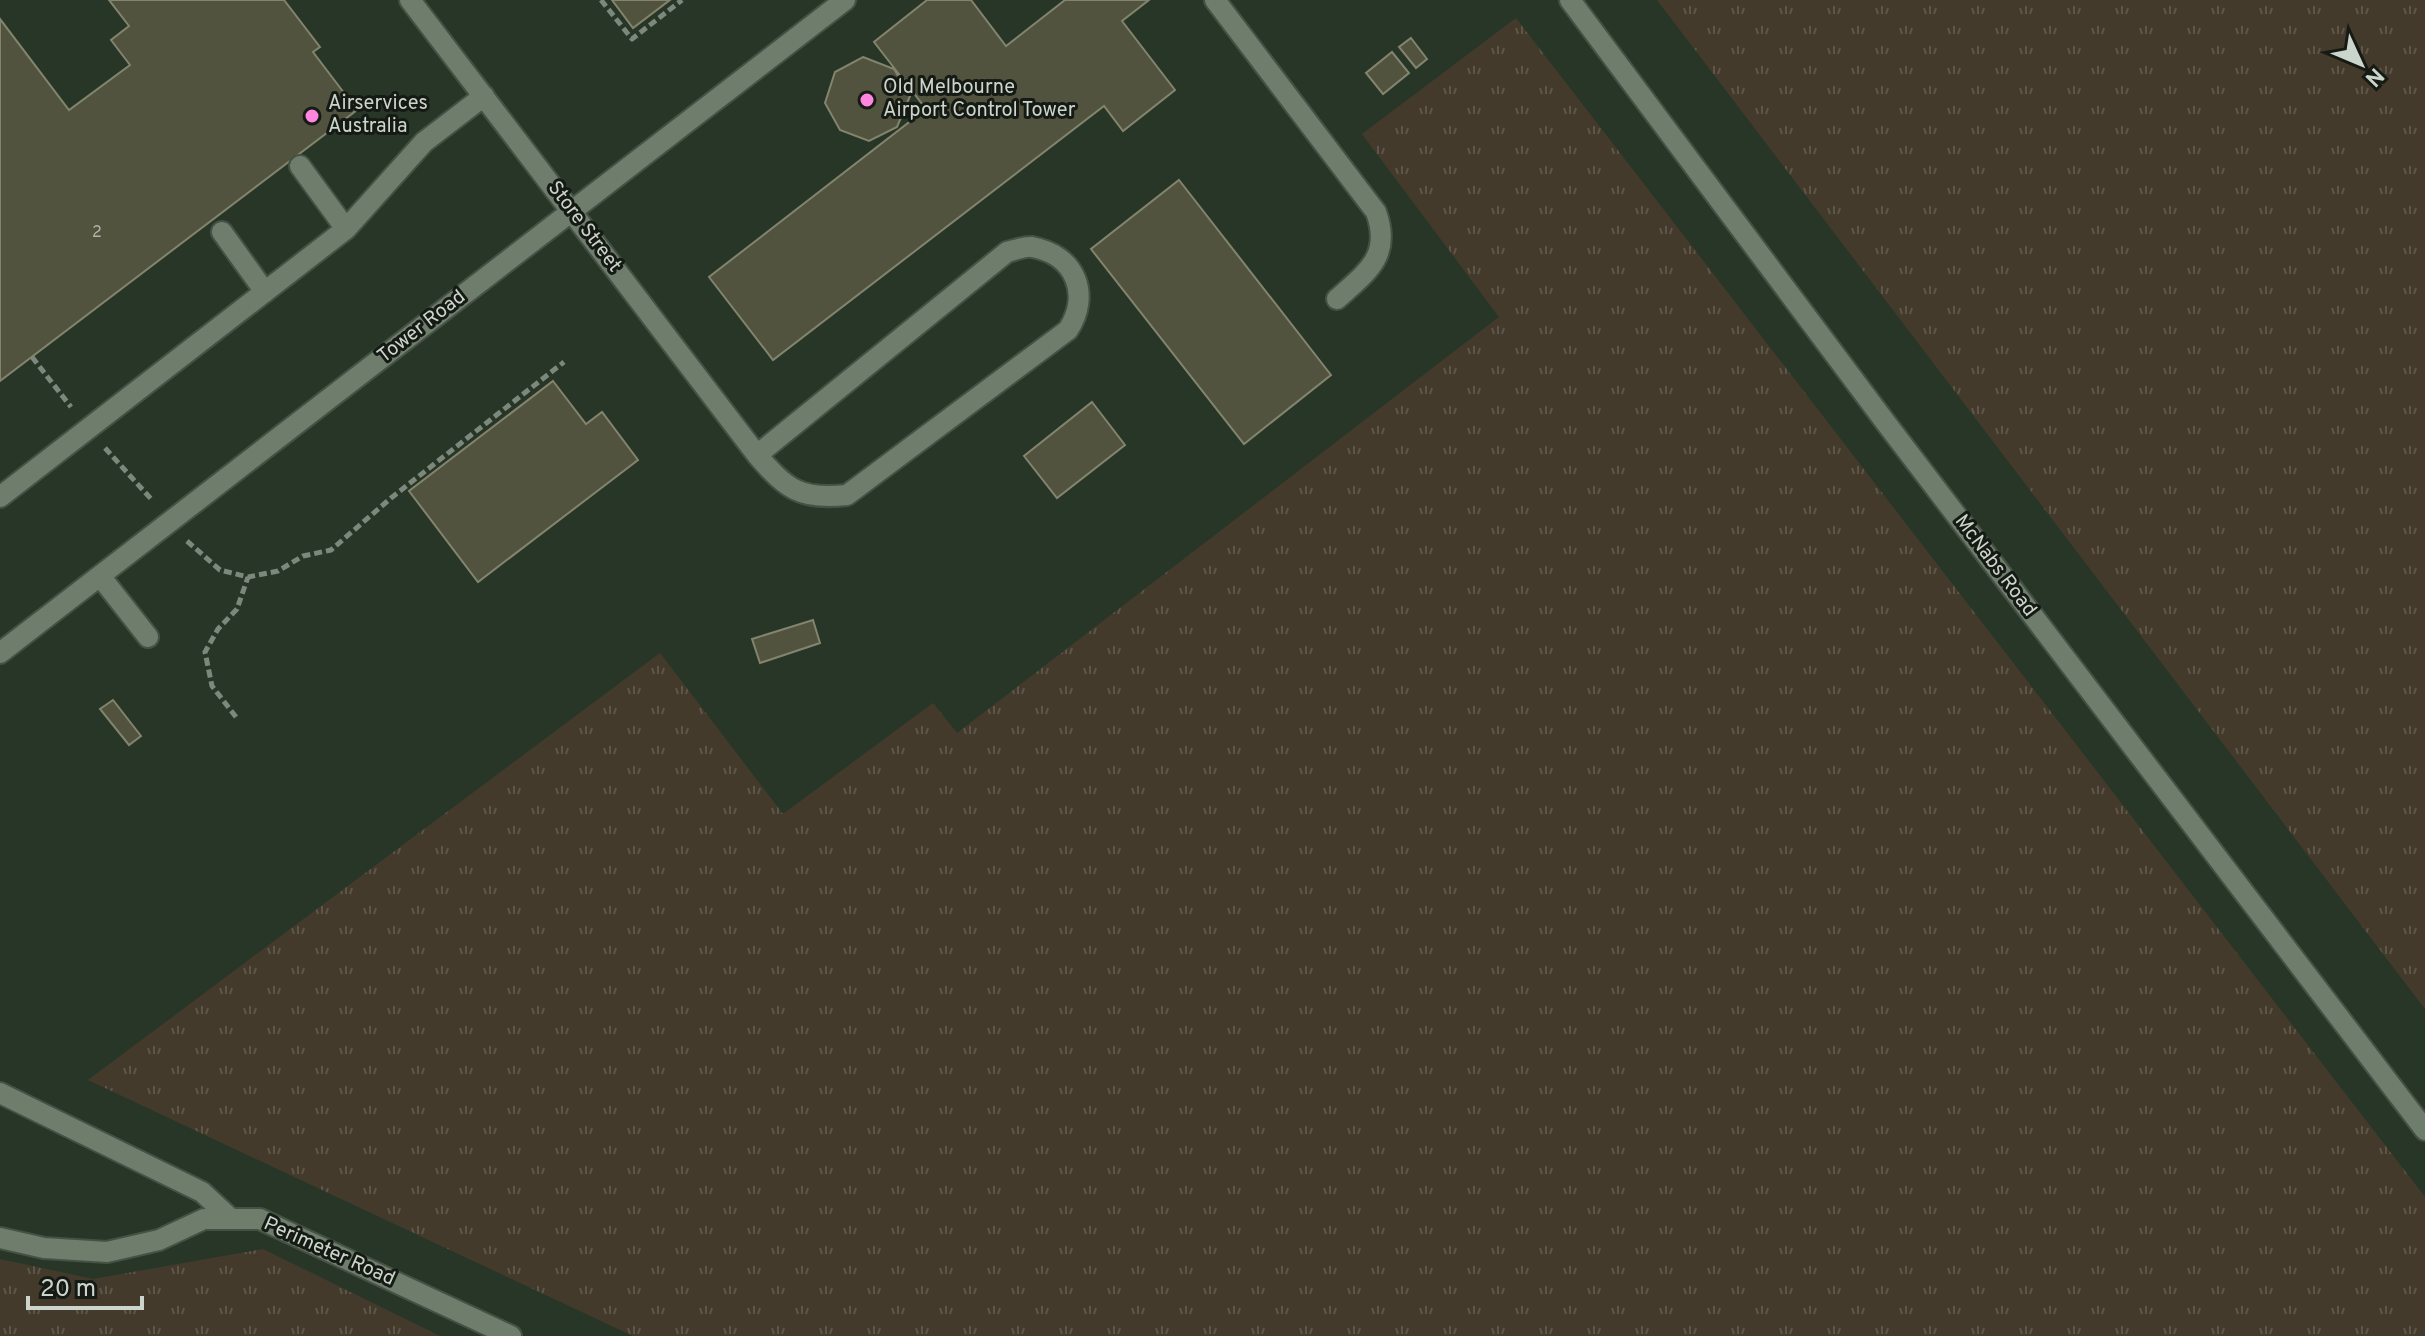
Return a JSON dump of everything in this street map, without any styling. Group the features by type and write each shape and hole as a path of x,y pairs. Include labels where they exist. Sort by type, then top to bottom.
{"street":[{"name":"Store Street","path":"410,0 757,455 794,492 818,498 847,495 1068,330 1080,312 1081,290 1070,271 1053,255 1030,246 1007,252 757,455"},
{"name":"Tower Road","path":"0,653 845,0"},
{"path":"1215,0 1376,212 1382,231 1380,250 1370,269 1337,299"},
{"name":"McNabs Road","path":"1570,0 1877,411 2425,1130"},
{"path":"0,497 346,229 424,142 484,96"},
{"path":"300,166 346,229"},
{"path":"222,232 265,292"},
{"path":"100,576 148,637"},
{"path":"0,1093 202,1192 229,1217"},
{"name":"Perimeter Road","path":"0,1238 44,1248 107,1252 159,1240 204,1219 260,1219 511,1336"}],"path":[{"path":"601,0 632,39 682,0"},
{"path":"32,357 88,429 193,549 220,570 248,577 278,571 303,556 331,550 391,498 564,362"},
{"path":"236,717 212,686 205,652 218,629 237,609 248,577"}],"green space":[{"path":"1657,0 2425,0 2425,1009"},
{"path":"1516,18 2425,1197 2425,1336 633,1336 88,1080 660,653 783,814 933,703 957,733 1499,317 1362,134"},
{"path":"263,1249 440,1336 0,1336 0,1259 93,1279"}],"building":[{"path":"109,0 284,0 320,47 313,52 357,110 0,381 0,19 69,110 130,65 111,40 129,26"},
{"path":"612,0 670,0 633,28"},
{"path":"927,0 971,0 1006,46 1065,0 1149,0 1122,21 1175,90 1123,131 1104,106 773,360 709,277 926,109 874,42"},
{"path":"1411,38 1427,59 1416,68 1399,47"},
{"path":"1392,52 1409,73 1383,94 1366,73"},
{"name":"Old Melbourne Airport Control Tower","path":"863,57 894,69 910,96 897,127 869,141 840,130 825,103 835,72"},
{"path":"1179,180 1331,375 1244,444 1091,249"},
{"path":"553,381 586,424 602,412 638,460 478,582 409,491"},
{"path":"1092,402 1125,445 1057,498 1024,456"},
{"path":"813,620 820,643 760,663 752,639"},
{"path":"113,700 141,736 129,745 100,709"}],"place":[{"name":"Old Melbourne Airport Control Tower","path":"867,100"},
{"name":"Airservices Australia","path":"312,116"}]}
